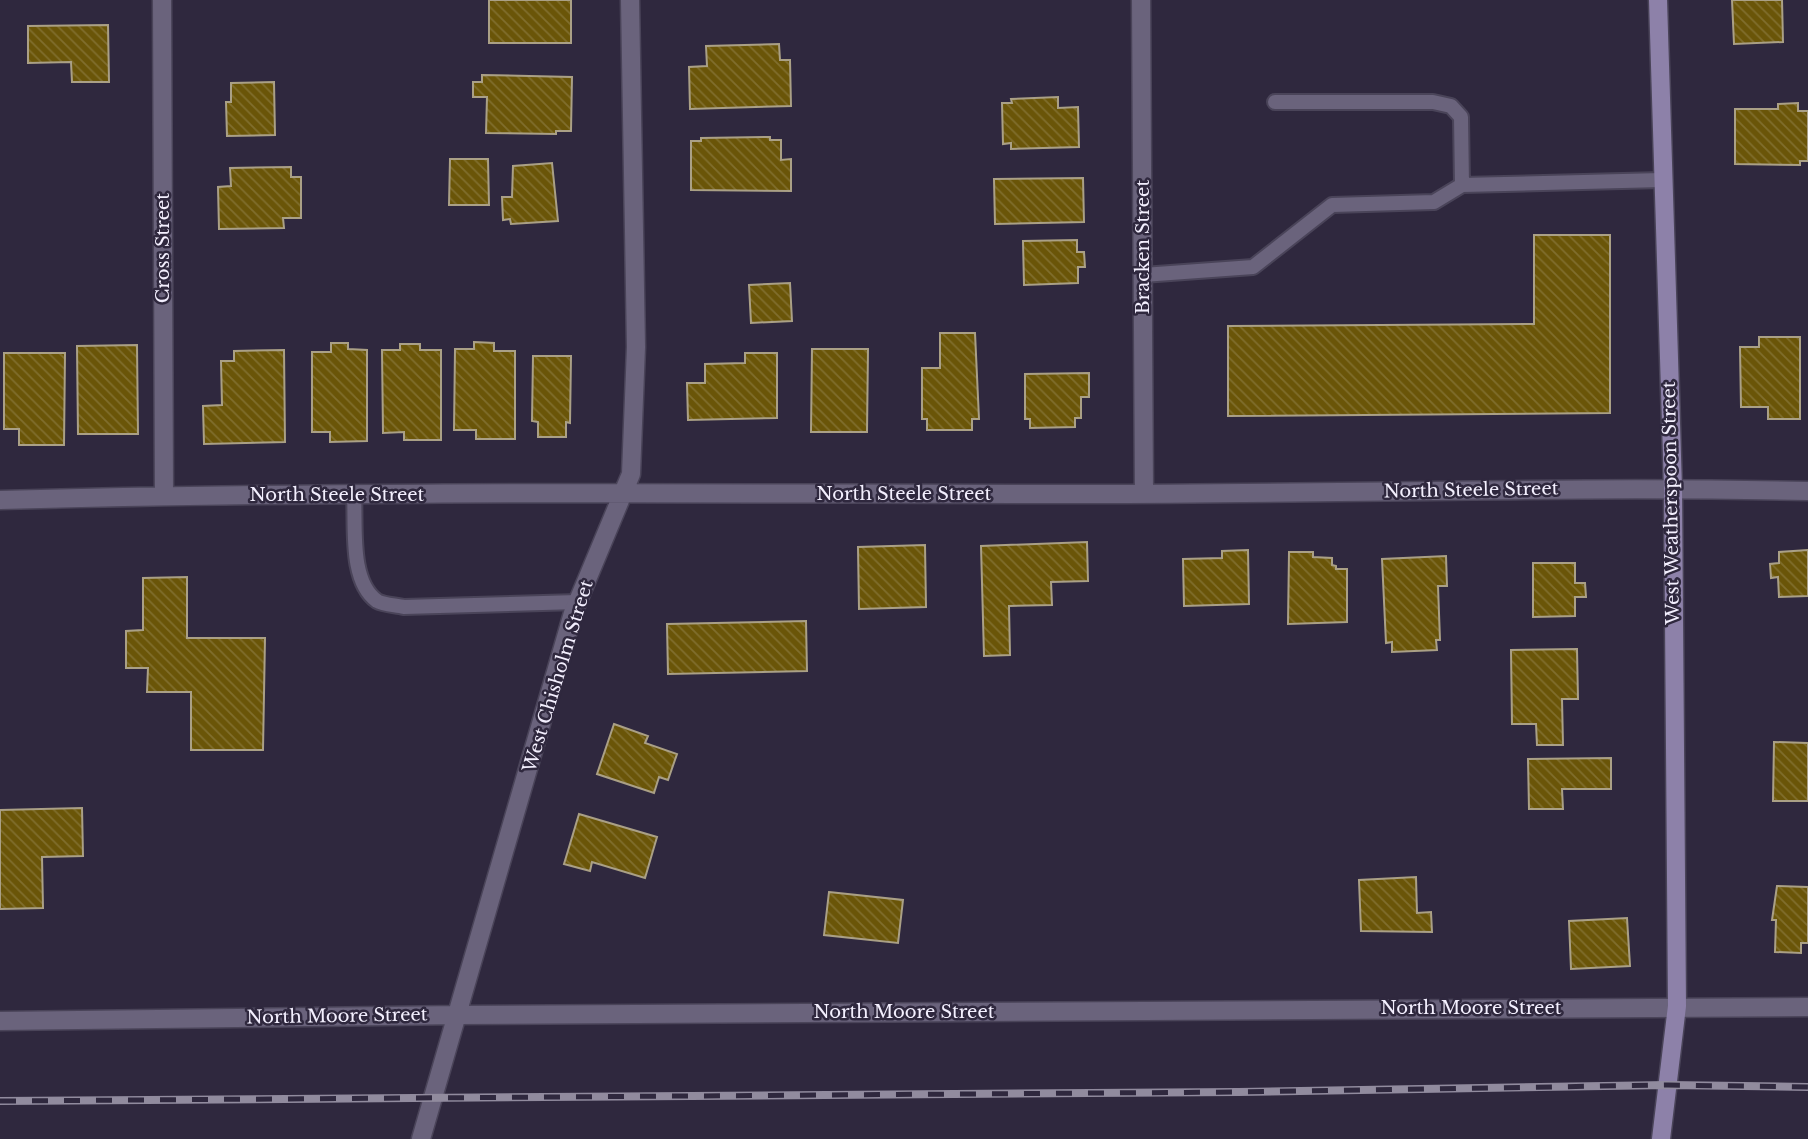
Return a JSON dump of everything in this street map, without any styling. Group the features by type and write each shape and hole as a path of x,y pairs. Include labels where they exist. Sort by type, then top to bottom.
{"street":[{"name":"Cross Street","path":"162,0 164,496"},
{"name":"West Chisholm Street","path":"421,1139 578,602 631,474 636,347 630,0"},
{"name":"Bracken Street","path":"1142,0 1144,494"},
{"name":"West Weatherspoon Street","path":"1658,0 1673,488 1677,1006 1661,1139"},
{"name":"North Steele Street","path":"0,500 164,496 1144,494 1673,488 1808,491"},
{"name":"North Moore Street","path":"0,1021 457,1015 1808,1007"}],"lane":[{"path":"1275,102 1433,102 1451,106 1461,117 1462,184"},
{"path":"1143,275 1253,267 1332,205 1434,202 1462,184 1662,180"},
{"path":"354,495 359,572 369,593 380,603 404,607 578,602"}],"building":[{"path":"489,0 571,0 571,43 489,43"},
{"path":"1732,0 1782,0 1783,42 1734,44"},
{"path":"108,25 109,82 72,82 71,62 28,63 28,26"},
{"path":"779,44 780,60 790,60 791,106 690,109 689,67 707,66 706,46"},
{"path":"482,75 572,77 571,131 556,131 556,134 486,133 487,97 473,97 473,82 482,82"},
{"path":"274,82 275,135 227,136 226,102 231,102 231,83"},
{"path":"1058,97 1058,108 1078,107 1079,147 1011,149 1011,143 1003,144 1002,103 1012,103 1011,99"},
{"path":"1798,103 1798,111 1808,111 1808,161 1800,161 1800,165 1735,164 1735,109 1778,109 1778,104"},
{"path":"770,137 770,140 781,140 781,160 791,159 791,191 691,190 691,141 701,141 701,138"},
{"path":"450,159 488,159 489,205 449,205"},
{"path":"552,163 558,221 511,224 510,219 503,220 502,197 512,197 513,166"},
{"path":"291,167 291,177 301,177 301,218 283,218 284,228 219,229 218,187 231,186 230,168"},
{"path":"1083,178 1084,222 995,224 994,179"},
{"path":"1534,235 1610,235 1610,413 1228,416 1228,326 1534,324"},
{"path":"1077,240 1077,252 1084,252 1085,267 1078,267 1078,283 1024,285 1023,241"},
{"path":"790,283 792,321 751,323 749,285"},
{"path":"940,333 975,333 979,419 972,419 972,430 927,430 927,419 922,419 922,368 940,368"},
{"path":"1759,337 1800,337 1800,419 1768,419 1768,407 1741,407 1740,347 1759,347"},
{"path":"474,342 494,343 494,351 515,351 515,439 476,439 476,430 454,430 455,349 474,349"},
{"path":"331,343 348,343 348,349 367,350 367,441 330,442 330,432 312,432 312,352 331,352"},
{"path":"400,344 420,344 420,350 441,350 441,440 404,440 404,432 383,433 382,350 400,350"},
{"path":"137,345 138,434 78,434 77,346"},
{"path":"812,349 868,349 867,432 811,432"},
{"path":"284,350 285,442 204,444 203,406 222,405 221,361 234,361 234,351"},
{"path":"4,353 65,353 64,445 19,445 19,429 4,429"},
{"path":"745,353 777,353 777,418 688,420 687,383 705,383 705,364 745,363"},
{"path":"533,356 571,356 570,423 566,422 566,437 538,437 538,422 532,421"},
{"path":"1089,373 1089,397 1081,397 1081,418 1075,418 1075,427 1030,428 1030,419 1025,419 1025,374"},
{"path":"1087,542 1088,581 1051,582 1052,605 1009,606 1010,655 984,656 981,546"},
{"path":"925,545 926,607 859,609 858,547"},
{"path":"1248,550 1249,604 1184,606 1183,559 1222,558 1222,551"},
{"path":"1808,550 1808,596 1779,597 1778,577 1771,578 1770,564 1779,563 1779,552"},
{"path":"1289,552 1313,552 1313,557 1332,558 1332,565 1336,566 1336,569 1347,569 1347,622 1288,624"},
{"path":"1446,556 1447,586 1438,586 1440,640 1436,640 1437,650 1392,652 1392,642 1386,643 1382,559"},
{"path":"1533,563 1575,563 1575,583 1585,583 1586,597 1575,597 1575,616 1533,617"},
{"path":"187,577 187,638 265,638 263,750 191,750 191,692 147,692 148,668 126,668 126,631 143,630 143,578"},
{"path":"806,621 807,671 668,674 667,624"},
{"path":"1577,649 1578,699 1562,699 1563,745 1537,745 1536,724 1512,724 1511,650"},
{"path":"614,724 648,736 645,743 677,754 668,780 659,777 654,793 597,774"},
{"path":"1774,742 1808,743 1808,801 1773,801"},
{"path":"1611,758 1611,789 1562,789 1563,809 1529,809 1528,759"},
{"path":"82,808 83,856 42,857 43,908 0,909 0,810"},
{"path":"579,814 657,837 645,878 592,862 590,871 564,864"},
{"path":"1416,877 1417,913 1431,912 1432,932 1361,931 1359,880"},
{"path":"1777,886 1808,887 1808,943 1801,943 1801,953 1775,952 1776,920 1772,920"},
{"path":"829,892 903,900 898,943 824,935"},
{"path":"1627,918 1630,966 1571,969 1569,921"}],"railway":[{"path":"0,1101 1238,1092 1668,1085 1808,1087"}]}
